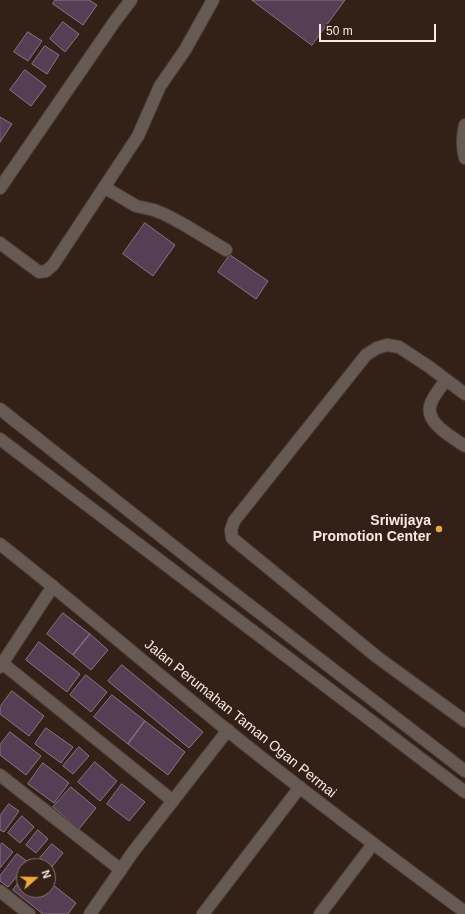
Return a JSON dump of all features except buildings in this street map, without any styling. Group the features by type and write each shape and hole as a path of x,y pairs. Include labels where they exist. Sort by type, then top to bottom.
{"street":[{"path":"0,188 131,0"},
{"path":"0,243 39,272 46,270 53,265 138,136 160,86 185,50 213,0"},
{"path":"465,125 462,137 462,146 465,158"},
{"path":"104,187 136,206 164,214 226,250"},
{"path":"465,394 399,347 387,345 377,348 366,355 234,521 231,530 232,538 377,657 465,721"},
{"path":"446,380 431,402 429,409 430,414 436,425 465,446"},
{"path":"0,408 200,567 465,771"},
{"path":"0,439 465,792"},
{"name":"Jalan Perumahan Taman Ogan Permai","path":"0,544 300,787 373,844 465,912"},
{"path":"53,586 1,665 173,801"},
{"path":"90,914 133,852 228,730"},
{"path":"0,775 121,870"},
{"path":"203,914 300,787"},
{"path":"320,914 373,844"},
{"path":"0,892 29,914"}],"place":[{"name":"Sriwijaya Promotion Center","path":"439,529"}]}
